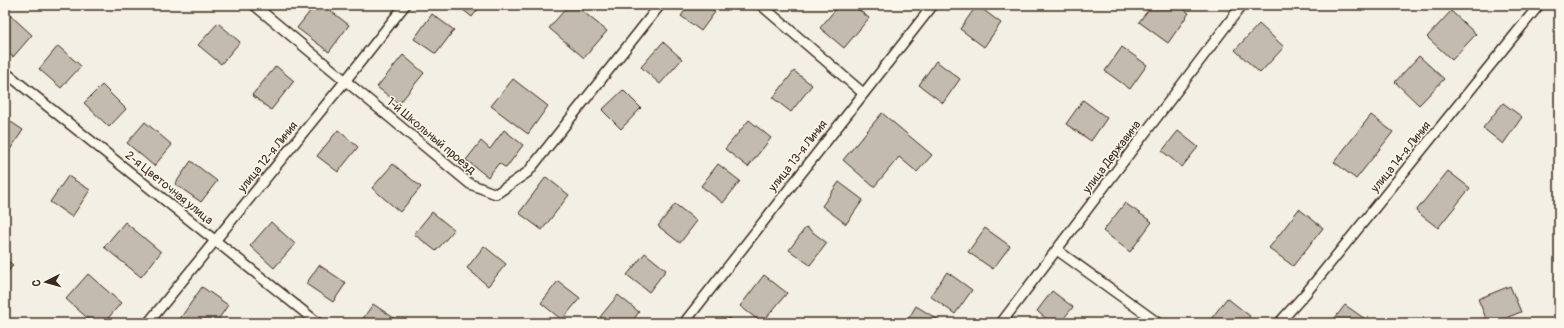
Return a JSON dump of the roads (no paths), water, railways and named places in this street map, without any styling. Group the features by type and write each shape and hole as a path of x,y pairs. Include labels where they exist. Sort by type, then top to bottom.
{"lane":[{"name":"1-й Школьный проезд","path":"254,5 470,184 496,194 528,172 660,5"},
{"name":"улица 12-я Линия","path":"148,323 346,80 405,5"},
{"path":"761,5 863,93"},
{"name":"улица 13-я Линия","path":"684,323 933,5"},
{"name":"улица Державина","path":"1001,323 1058,250 1242,5"},
{"name":"улица 14-я Линия","path":"1279,323 1306,293 1539,5"},
{"name":"2-я Цветочная улица","path":"5,72 318,323"},
{"path":"1058,250 1158,323"}]}
